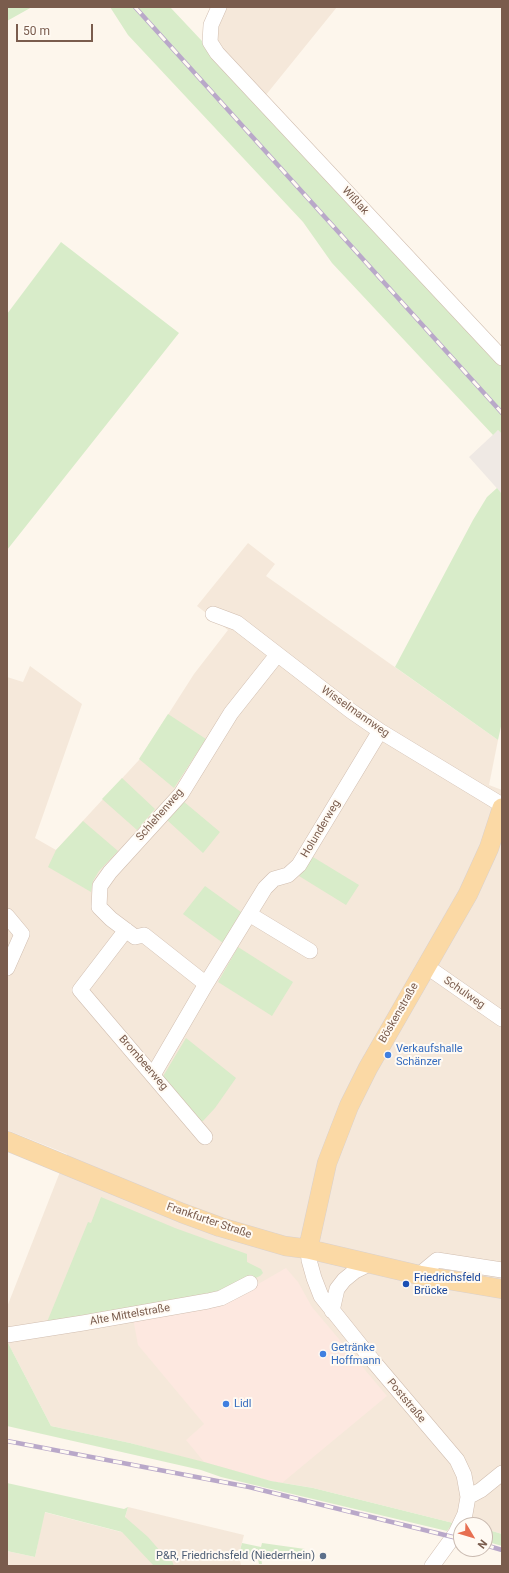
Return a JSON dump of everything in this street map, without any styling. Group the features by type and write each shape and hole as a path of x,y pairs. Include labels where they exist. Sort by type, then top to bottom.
{"main road":[{"name":"Böskenstraße","path":"308,1249 327,1163 349,1106 368,1068 468,894 489,848 501,811"},
{"name":"Frankfurter Straße","path":"7,1141 220,1227 285,1246 308,1249 419,1275 502,1288"}],"street":[{"name":"Wißlak","path":"219,7 211,25 210,42 217,53 502,358"},
{"name":"Wisselmannweg","path":"213,614 237,623 351,711 501,811"},
{"name":"Schlehenweg","path":"206,984 144,935 135,937 111,919 99,907 100,886 110,872 181,794 231,713 277,655"},
{"name":"Holunderweg","path":"153,1075 206,984 266,888 274,879 288,875 299,865 380,731"},
{"path":"249,914 310,951"},
{"path":"7,916 22,934"},
{"name":"Brombeerweg","path":"126,930 80,990 205,1137"},
{"path":"7,936 22,934"},
{"path":"7,968 22,934"},
{"name":"Schulweg","path":"426,966 502,1019"},
{"name":"Poststraße","path":"308,1249 311,1266 321,1296 457,1460 464,1475 468,1497 465,1514 456,1534 432,1566"},
{"path":"419,1275 437,1260 502,1270"},
{"path":"332,1311 337,1289 344,1280 355,1271 371,1263"},
{"name":"Alte Mittelstraße","path":"7,1335 208,1301 221,1298 250,1283"},
{"path":"468,1497 481,1490 502,1473"}],"shaded area":[{"path":"219,7 337,7 261,101 217,53"},
{"path":"498,430 502,434 502,494 469,457"},
{"path":"248,543 275,564 266,576 498,740 489,785 502,790 502,1534 493,1531 493,1517 453,1517 453,1523 313,1488 271,1481 130,1443 51,1426 7,1341 7,1307 67,1154 7,1130 7,677 23,682 30,666 82,704 35,838 56,850 139,760 194,674 228,630 197,606"},
{"path":"286,1268 298,1282 312,1307 387,1396 282,1483 204,1462 186,1440 204,1424 138,1345 133,1318 227,1302"},
{"path":"128,1507 244,1535 239,1554 241,1566 7,1566 7,1551 35,1557 44,1512 121,1532"}],"green space":[{"path":"7,7 32,7 7,21"},
{"path":"110,7 170,7 502,360 502,434 498,430 493,435 332,263 303,222 128,35"},
{"path":"61,242 179,333 7,550 7,314"},
{"path":"497,488 502,494 502,722 498,740 395,667 473,520 487,497"},
{"path":"168,714 206,739 174,788 139,759"},
{"path":"122,778 155,809 137,830 102,799"},
{"path":"183,801 220,832 203,853 167,820"},
{"path":"83,821 118,851 99,871 93,881 91,892 48,867 56,850"},
{"path":"313,857 359,885 346,905 299,876"},
{"path":"205,886 241,912 223,943 183,914"},
{"path":"238,947 293,982 272,1016 218,982"},
{"path":"186,1038 236,1078 215,1108 203,1121 200,1122 162,1078"},
{"path":"101,1197 175,1228 247,1254 247,1262 261,1269 263,1273 260,1276 221,1294 47,1322 88,1222 91,1223"},
{"path":"7,1341 51,1426 130,1443 271,1481 313,1488 453,1523 447,1531 221,1477 201,1470 7,1426"},
{"path":"7,1483 124,1509 128,1507 125,1517 148,1537 161,1552 171,1558 174,1566 154,1566 122,1532 45,1512 35,1557 7,1551"},
{"path":"493,1531 502,1534 502,1546 493,1543"},
{"path":"242,1543 261,1547 262,1543 305,1549 303,1558 295,1558 294,1551 261,1558 262,1564 259,1564 258,1559 254,1555 239,1554"}],"railway":[{"path":"135,7 502,413"},
{"path":"7,1441 249,1487 453,1537"},
{"path":"493,1547 502,1550"}],"place":[{"name":"Verkaufshalle Schänzer","path":"388,1055"},
{"name":"Friedrichsfeld Brücke","path":"406,1284"},
{"name":"Getränke Hoffmann","path":"323,1354"},
{"name":"Lidl","path":"226,1404"},
{"name":"P&R, Friedrichsfeld (Niederrhein)","path":"323,1556"}]}
